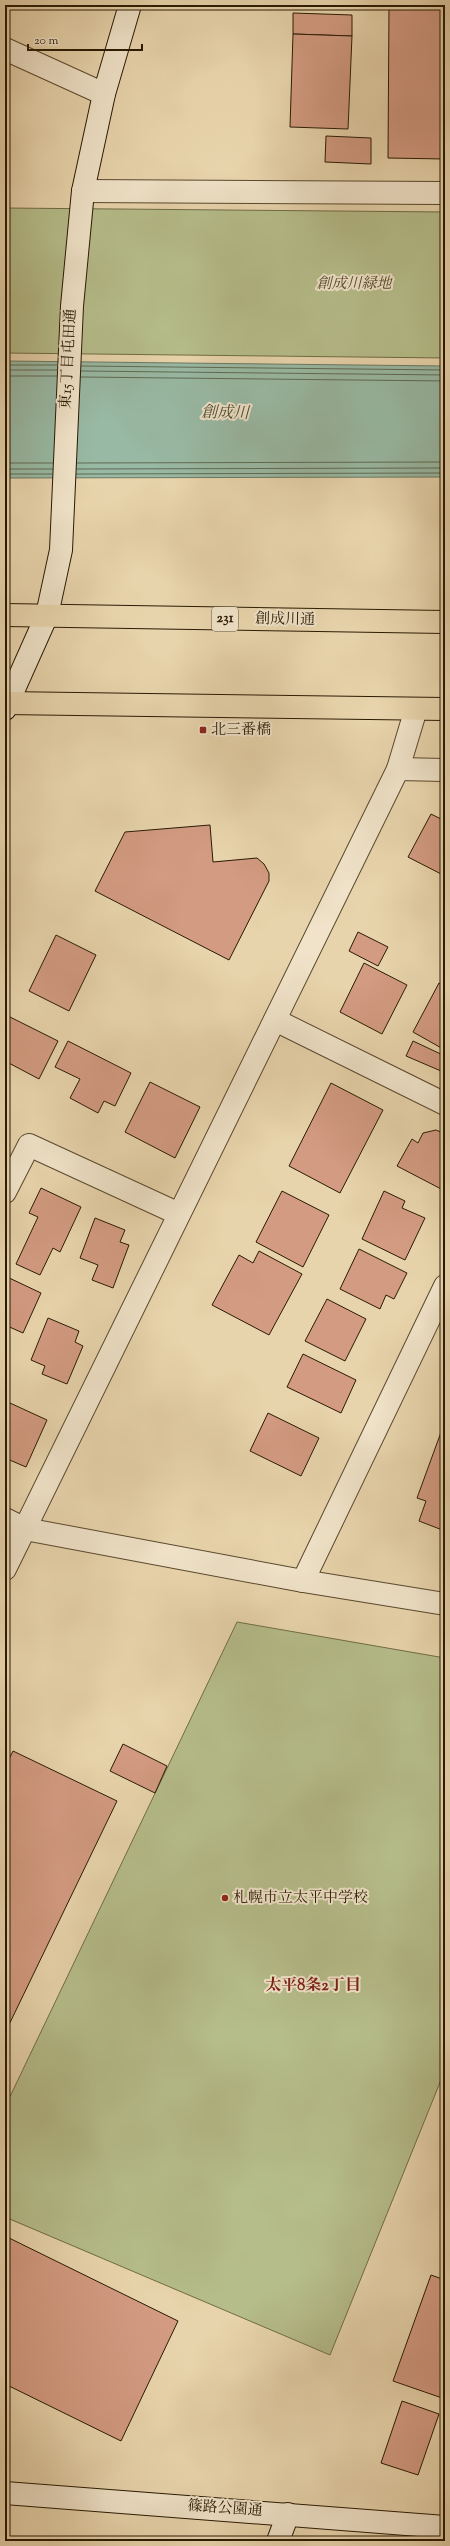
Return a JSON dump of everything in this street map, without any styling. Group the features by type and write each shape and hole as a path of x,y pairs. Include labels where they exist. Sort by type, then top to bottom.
{"highway":[{"name":"創成川通","path":"5,615 445,622"},
{"path":"6,705 445,709"}],"street":[{"name":"東15丁目屯田通","path":"6,705 46,615 61,550 72,317 83,191 104,94 130,5"},
{"path":"5,49 104,94"},
{"path":"83,191 445,193"},
{"path":"5,1569 398,769 416,709"},
{"path":"398,769 445,770"},
{"path":"275,1020 445,1104"},
{"path":"5,1192 29,1145 179,1214"},
{"path":"303,1581 445,1286"},
{"path":"5,1520 25,1529 303,1581 445,1604"},
{"name":"篠路公園通","path":"5,2493 445,2527"},
{"path":"278,2541 288,2514"}],"green space":[{"name":"創成川緑地","path":"5,208 445,212 445,358 5,353"},
{"name":"札幌市立太平中学校","path":"237,1622 445,1658 445,2070 330,2355 5,2217 5,2107"}],"water":[{"name":"創成川","path":"5,361 445,366 445,477 5,478"}],"building":[{"path":"324,5 374,5 374,8"},
{"path":"389,5 445,5 445,159 388,158"},
{"path":"293,13 352,15 352,36 293,34"},
{"path":"293,34 352,36 348,129 290,127"},
{"path":"326,136 371,138 371,164 325,162"},
{"path":"431,814 445,821 445,876 408,857"},
{"path":"210,825 213,862 257,858 264,864 269,873 269,881 229,960 95,891 125,832"},
{"path":"358,932 388,947 378,966 349,951"},
{"path":"56,935 96,955 69,1011 29,991"},
{"path":"364,963 407,985 382,1034 340,1012"},
{"path":"439,983 445,986 445,1050 413,1032"},
{"path":"10,1017 58,1041 39,1079 5,1061 5,1027"},
{"path":"68,1041 131,1073 115,1106 104,1101 98,1113 70,1098 80,1079 55,1067"},
{"path":"413,1041 445,1056 441,1071 406,1056"},
{"path":"150,1082 200,1107 175,1158 125,1132"},
{"path":"331,1083 383,1110 340,1193 289,1166"},
{"path":"436,1130 445,1134 445,1191 397,1166 412,1139 418,1143 423,1133"},
{"path":"41,1188 81,1207 60,1252 53,1248 40,1275 16,1264 38,1217 29,1213"},
{"path":"282,1191 329,1215 303,1267 256,1242"},
{"path":"384,1191 405,1201 402,1208 425,1218 405,1260 362,1239"},
{"path":"95,1218 125,1230 120,1242 129,1245 113,1288 92,1280 98,1265 80,1258"},
{"path":"359,1249 407,1273 394,1299 386,1295 380,1309 340,1289"},
{"path":"259,1251 302,1274 269,1335 212,1305 239,1255 253,1263"},
{"path":"5,1276 41,1293 23,1333 5,1325"},
{"path":"327,1299 366,1319 345,1361 305,1341"},
{"path":"48,1318 79,1331 75,1342 83,1346 67,1384 42,1374 45,1366 31,1360"},
{"path":"303,1354 356,1380 341,1413 287,1387"},
{"path":"10,1403 47,1420 26,1467 5,1458 5,1413"},
{"path":"268,1413 319,1438 301,1476 250,1451"},
{"path":"444,1424 445,1531 419,1521 426,1501 417,1498"},
{"path":"123,1744 167,1766 155,1793 110,1771"},
{"path":"13,1751 117,1801 5,2033 5,1767"},
{"path":"5,2236 178,2321 121,2441 5,2384"},
{"path":"431,2275 445,2280 445,2399 393,2381"},
{"path":"402,2401 439,2414 418,2475 381,2463"}],"place":[{"name":"北三番橋","path":"203,730"},
{"name":"札幌市立太平中学校","path":"225,1898"}],"district":[{"name":"太平8条2丁目","path":"313,1986"}]}
